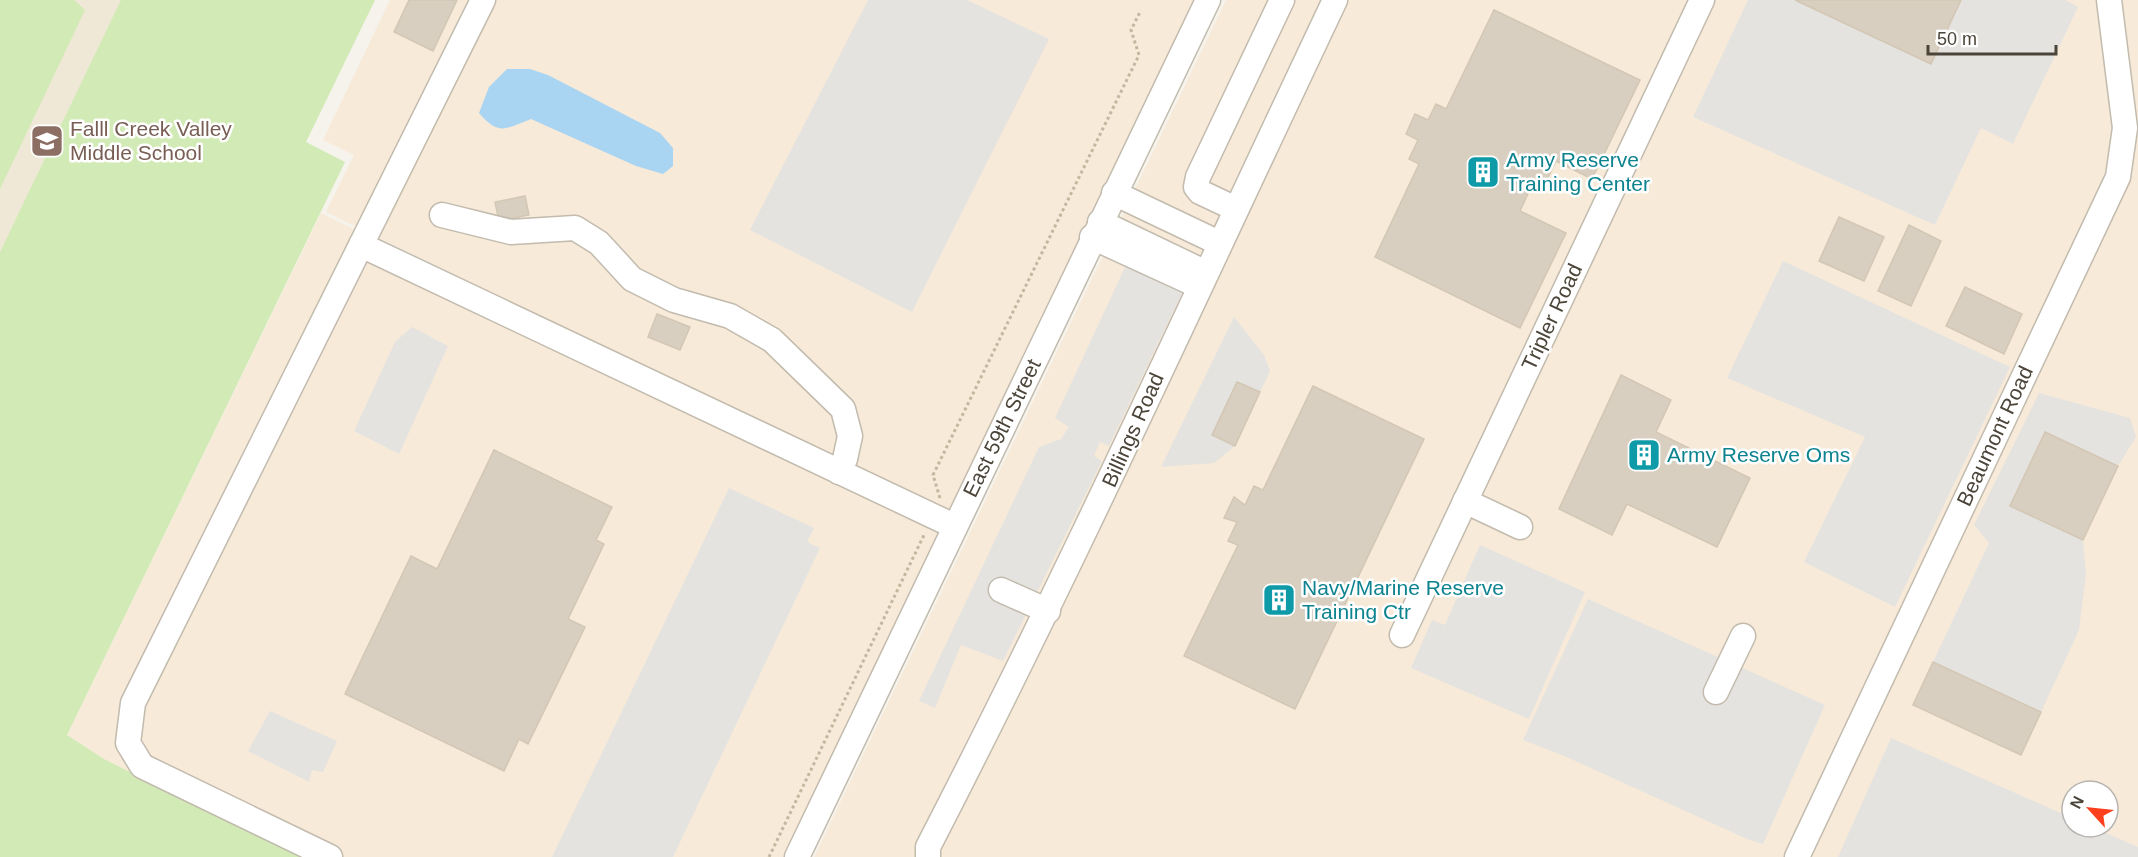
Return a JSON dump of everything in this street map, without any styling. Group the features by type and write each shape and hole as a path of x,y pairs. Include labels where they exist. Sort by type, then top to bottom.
{"street":[{"path":"330,857 142,766 128,743 132,703 483,0"},
{"name":"East 59th Street","path":"797,857 1208,0"},
{"path":"1236,209 1200,192 1196,187 1198,177 1282,0"},
{"name":"Billings Road","path":"928,857 928,847 1048,611 1335,0"},
{"name":"Tripler Road","path":"1402,635 1702,0"},
{"name":"Beaumont Road","path":"1797,857 2118,177 2125,128 2109,0"},
{"path":"1114,192 1220,243"},
{"path":"442,215 511,232 575,228 599,243 632,279 674,300 730,316 772,340 843,409 850,436 845,459 839,472"},
{"path":"1096,230 1202,280"},
{"path":"361,245 954,526"},
{"path":"1466,501 1520,527"},
{"path":"1001,590 1048,611"},
{"path":"1716,692 1743,636"}],"path":[{"path":"941,500 933,475 1139,55 1131,30 1140,12"},
{"path":"769,857 926,530"}],"shaded area":[{"name":"Falll Creek Valley Middle School","path":"0,0 162,0 0,281"},
{"path":"390,0 1202,0 951,516 326,212 354,155 323,140"},
{"path":"868,0 967,0 1049,39 912,312 750,230"},
{"path":"1226,0 2138,0 2138,857 814,857"},
{"path":"1748,0 1795,0 1931,64 1961,0 2065,0 2078,7 2013,144 1981,128 1935,225 1693,117"},
{"path":"321,213 950,521 788,857 301,857 104,759 67,735"},
{"path":"1783,261 2010,367 1895,607 1804,562 1865,437 1727,378"},
{"path":"1126,265 1183,291 1109,446 1100,442 1094,456 1102,461 1003,661 961,645 935,708 919,701 1039,447 1061,439 1069,427 1055,418"},
{"path":"1234,317 1264,355 1270,371 1260,392 1237,382 1212,435 1235,446 1214,463 1161,467"},
{"path":"412,327 448,346 399,454 354,431 395,342"},
{"path":"2039,393 2130,418 2136,437 2118,466 2044,432 2010,506 2083,540 2086,575 2079,630 2041,712 1933,662 1989,543 1974,525"},
{"path":"729,488 814,528 807,542 820,548 673,857 552,857"},
{"path":"1480,545 1585,592 1529,719 1411,668 1432,620 1445,625"},
{"path":"1588,599 1825,705 1763,844 1523,740"},
{"path":"270,711 337,741 323,772 312,770 309,782 248,751"},
{"path":"1891,738 2060,813 2060,839 2120,839 2138,847 2138,857 1838,857"}],"green space":[{"path":"0,0 74,0 85,10 0,189"},
{"path":"121,0 375,0 306,142 345,162 67,735 104,759 301,857 0,857 0,252"}],"water":[{"path":"507,69 530,69 548,75 660,133 673,148 673,166 663,174 636,166 531,119 508,128 497,128 479,113 489,87"}],"building":[{"path":"409,0 457,0 433,51 394,32"},
{"path":"1795,0 1961,0 1931,64"},
{"name":"Army Reserve Training Center","path":"1494,10 1640,80 1592,179 1556,161 1542,190 1532,185 1520,211 1566,233 1520,328 1375,257 1419,164 1409,159 1418,140 1406,134 1415,114 1428,120 1436,104 1446,109"},
{"path":"525,196 529,215 499,221 495,202"},
{"path":"1839,217 1884,237 1864,281 1819,261"},
{"path":"1909,225 1941,241 1911,306 1878,291"},
{"path":"1965,287 2022,314 2004,354 1946,326"},
{"path":"657,314 690,327 680,350 648,337"},
{"name":"Army Reserve Oms","path":"1621,375 1671,400 1656,432 1750,478 1717,547 1627,504 1612,535 1559,509"},
{"path":"1237,382 1260,392 1235,446 1212,435"},
{"name":"Navy/Marine Reserve Training Ctr","path":"1313,386 1424,439 1295,709 1184,656 1238,545 1228,541 1237,522 1224,518 1234,497 1245,505 1254,486 1263,490"},
{"path":"2045,432 2118,466 2083,540 2010,506"},
{"path":"494,450 612,507 596,540 604,544 568,619 585,627 528,744 519,739 504,771 345,694 411,556 437,569"},
{"path":"1933,662 2041,712 2021,755 1913,705"}],"place":[{"name":"Falll Creek Valley Middle School","path":"47,141"},
{"name":"Army Reserve Training Center","path":"1483,172"},
{"name":"Army Reserve Oms","path":"1644,455"},
{"name":"Navy/Marine Reserve Training Ctr","path":"1279,600"}]}
